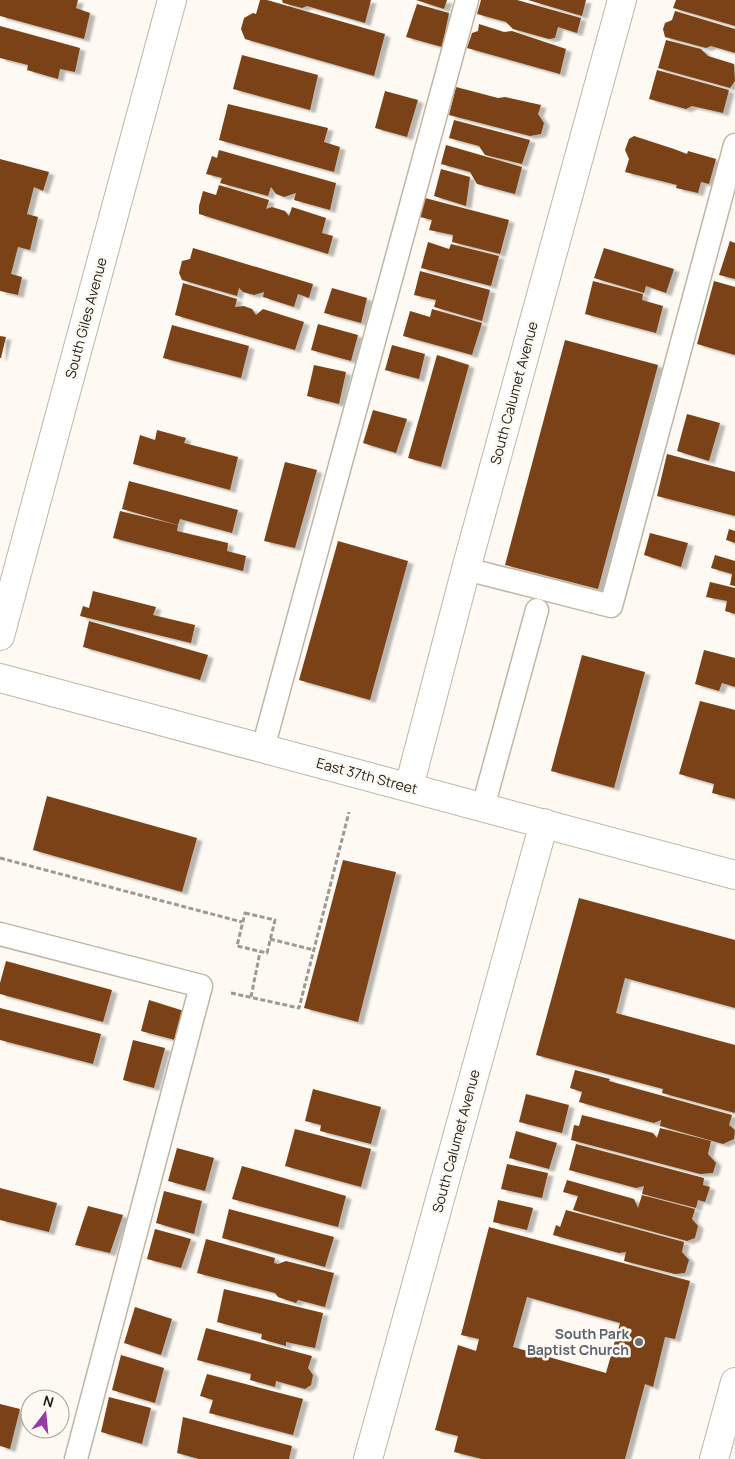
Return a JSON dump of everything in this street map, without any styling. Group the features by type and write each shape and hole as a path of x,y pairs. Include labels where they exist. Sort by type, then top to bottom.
{"street":[{"name":"South Giles Avenue","path":"0,636 172,0"},
{"name":"South Calumet Avenue","path":"409,787 466,569 622,0"},
{"name":"East 37th Street","path":"0,678 735,875"},
{"name":"South Calumet Avenue","path":"368,1459 544,824"},
{"path":"714,1459 735,1382"}],"lane":[{"path":"263,748 467,0"},
{"path":"466,569 610,606 735,144"},
{"path":"483,807 537,610"},
{"path":"0,934 201,986 76,1459"}],"path":[{"path":"201,986 299,1008 349,812"},
{"path":"0,858 242,922"},
{"path":"245,913 275,920 267,953 237,946 242,922 245,913"},
{"path":"270,939 314,950"},
{"path":"251,997 260,952"}],"building":[{"path":"0,0 78,0 76,8 90,13 84,39 0,16"},
{"path":"260,0 267,0 385,34 374,76 245,39 241,29 244,18 253,13 256,14"},
{"path":"282,0 371,0 365,23 307,6 302,8 283,3"},
{"path":"416,0 447,0 444,9"},
{"path":"481,0 517,0 581,18 577,33 558,27 555,38 549,39 513,29 506,22 477,14"},
{"path":"528,0 586,0 582,16"},
{"path":"676,0 735,0 735,26 673,8"},
{"path":"417,4 449,13 442,47 406,37"},
{"path":"675,11 735,29 735,53 711,46 706,48 665,37 663,29 665,23 672,20"},
{"path":"479,24 504,32 512,31 566,49 560,74 467,48 472,33 478,31"},
{"path":"0,26 80,48 75,72 60,69 58,79 27,70 28,65 0,58"},
{"path":"666,40 701,49 708,56 734,64 735,81 730,88 658,68"},
{"path":"242,55 318,75 310,110 233,89"},
{"path":"657,70 729,90 723,113 692,106 686,109 649,99"},
{"path":"456,87 498,98 505,97 541,105 538,114 544,123 541,134 530,136 449,115"},
{"path":"385,91 418,100 407,137 375,128"},
{"path":"228,104 328,128 324,142 340,147 334,172 219,140"},
{"path":"454,120 530,140 522,164 485,155 479,146 449,138"},
{"path":"634,136 687,154 688,151 716,159 709,184 701,182 698,193 676,188 677,185 625,172 629,159 625,150 629,139"},
{"path":"446,145 522,167 515,194 477,184 470,172 441,164"},
{"path":"219,150 336,183 330,210 294,200 296,193 284,197 276,194 271,187 268,196 220,183 222,178 206,174 212,156 217,158"},
{"path":"0,159 49,172 43,191 34,187 27,214 38,217 30,250 18,247 11,274 22,277 18,295 0,291"},
{"path":"441,169 470,177 466,206 434,196"},
{"path":"219,185 269,200 266,209 272,207 285,211 289,216 292,207 326,218 322,233 333,236 328,254 199,214 203,191 216,195"},
{"path":"425,198 509,220 500,254 452,242 453,235 429,230 432,220 420,217"},
{"path":"730,241 735,243 735,279 719,275"},
{"path":"428,242 449,249 451,244 499,256 491,286 421,268"},
{"path":"193,248 313,284 309,298 298,294 294,307 263,297 264,292 254,295 243,292 239,288 237,296 182,280 179,273 182,261 190,259"},
{"path":"604,248 674,269 666,293 646,286 644,293 594,278"},
{"path":"420,271 490,290 482,321 434,307 436,300 414,295"},
{"path":"593,281 643,294 642,300 663,306 656,333 585,314"},
{"path":"714,281 735,287 735,355 697,344"},
{"path":"183,283 237,299 235,307 244,306 252,309 256,315 263,309 304,322 295,350 175,315"},
{"path":"332,288 367,298 361,323 324,313"},
{"path":"432,309 482,323 472,355 403,336 410,311 430,317"},
{"path":"318,324 358,335 351,361 311,350"},
{"path":"172,325 249,346 241,378 163,358"},
{"path":"0,336 6,337 1,358 0,358"},
{"path":"565,340 658,365 598,589 505,565"},
{"path":"392,345 425,354 419,379 385,370"},
{"path":"437,355 469,365 441,467 408,458"},
{"path":"314,365 346,372 339,404 307,396"},
{"path":"373,410 407,419 396,453 363,443"},
{"path":"687,414 720,423 709,461 677,451"},
{"path":"157,430 186,438 184,443 238,457 230,490 133,464 140,435 155,440"},
{"path":"667,454 735,472 735,516 657,496"},
{"path":"285,462 317,470 295,548 264,541"},
{"path":"129,481 238,510 232,533 180,519 178,525 122,509"},
{"path":"120,511 178,525 177,531 228,543 227,551 246,556 243,571 113,538"},
{"path":"729,529 735,531 735,543 726,540"},
{"path":"650,533 688,543 681,567 644,555"},
{"path":"338,541 408,561 370,700 299,680"},
{"path":"715,555 735,561 735,586 730,585 732,574 711,568"},
{"path":"710,582 735,588 735,614 725,611 727,601 706,597"},
{"path":"93,591 156,607 153,615 195,625 191,643 80,616 83,606 89,608"},
{"path":"89,621 208,655 200,680 83,647"},
{"path":"704,650 735,658 735,687 722,683 719,691 695,684"},
{"path":"582,655 645,672 614,788 551,771"},
{"path":"700,701 735,710 735,799 712,793 714,784 679,774"},
{"path":"47,796 197,838 182,892 33,850"},
{"path":"343,860 396,872 358,1022 304,1008"},
{"path":"579,898 735,940 735,1008 625,978 616,1013 735,1045 735,1113 662,1093 663,1089 536,1055"},
{"path":"6,961 112,990 103,1022 0,994 0,983"},
{"path":"149,1000 184,1011 175,1040 141,1031"},
{"path":"0,1008 101,1034 93,1064 0,1040"},
{"path":"133,1040 165,1048 154,1088 123,1080"},
{"path":"575,1070 732,1115 729,1125 735,1130 734,1139 723,1144 660,1126 661,1120 654,1123 579,1102 582,1092 570,1088"},
{"path":"313,1089 381,1107 371,1144 320,1131 321,1125 305,1121"},
{"path":"526,1094 569,1105 562,1133 519,1122"},
{"path":"582,1115 653,1133 657,1138 660,1128 711,1141 708,1154 716,1163 713,1173 700,1174 571,1140 574,1125 579,1126"},
{"path":"295,1129 371,1149 361,1187 285,1166"},
{"path":"516,1131 557,1143 549,1169 509,1158"},
{"path":"576,1144 704,1178 703,1185 710,1187 705,1202 698,1200 696,1208 642,1194 644,1186 636,1188 569,1170"},
{"path":"177,1148 214,1158 205,1191 168,1181"},
{"path":"507,1164 548,1173 542,1198 501,1189"},
{"path":"242,1166 346,1196 338,1227 232,1199"},
{"path":"567,1180 634,1199 638,1208 642,1195 695,1209 692,1219 698,1226 695,1238 687,1241 573,1210 578,1196 563,1192"},
{"path":"0,1188 57,1203 49,1232 0,1220"},
{"path":"164,1191 202,1201 194,1234 156,1223"},
{"path":"498,1200 533,1208 527,1230 493,1222"},
{"path":"88,1206 123,1215 110,1253 75,1245"},
{"path":"229,1209 334,1237 325,1267 222,1238"},
{"path":"566,1210 684,1242 682,1252 689,1260 685,1273 675,1274 624,1261 626,1252 619,1253 553,1235 556,1225 560,1227"},
{"name":"South Park Baptist Church","path":"489,1227 690,1281 675,1339 665,1337 653,1387 645,1384 625,1459 482,1459 454,1452 458,1436 435,1430 458,1345 476,1351 479,1339 461,1335","holes":["527,1297 620,1323 606,1373 513,1347"]},
{"path":"155,1229 191,1239 181,1268 147,1259"},
{"path":"206,1239 275,1258 274,1263 278,1264 286,1261 334,1273 325,1307 298,1300 296,1303 278,1297 275,1293 197,1273"},
{"path":"224,1289 323,1313 315,1348 286,1342 286,1346 261,1339 262,1334 217,1322"},
{"path":"135,1307 172,1319 161,1355 124,1343"},
{"path":"206,1328 312,1356 308,1368 313,1375 311,1385 305,1389 276,1381 275,1387 250,1380 251,1374 197,1360"},
{"path":"121,1355 164,1368 155,1403 112,1390"},
{"path":"207,1374 303,1399 293,1435 209,1413 213,1400 200,1396"},
{"path":"109,1397 151,1408 142,1444 101,1432"},
{"path":"0,1404 20,1409 10,1449 0,1446"},
{"path":"183,1417 292,1446 289,1459 199,1459 177,1453"}],"place":[{"name":"South Park Baptist Church","path":"639,1342"}]}
